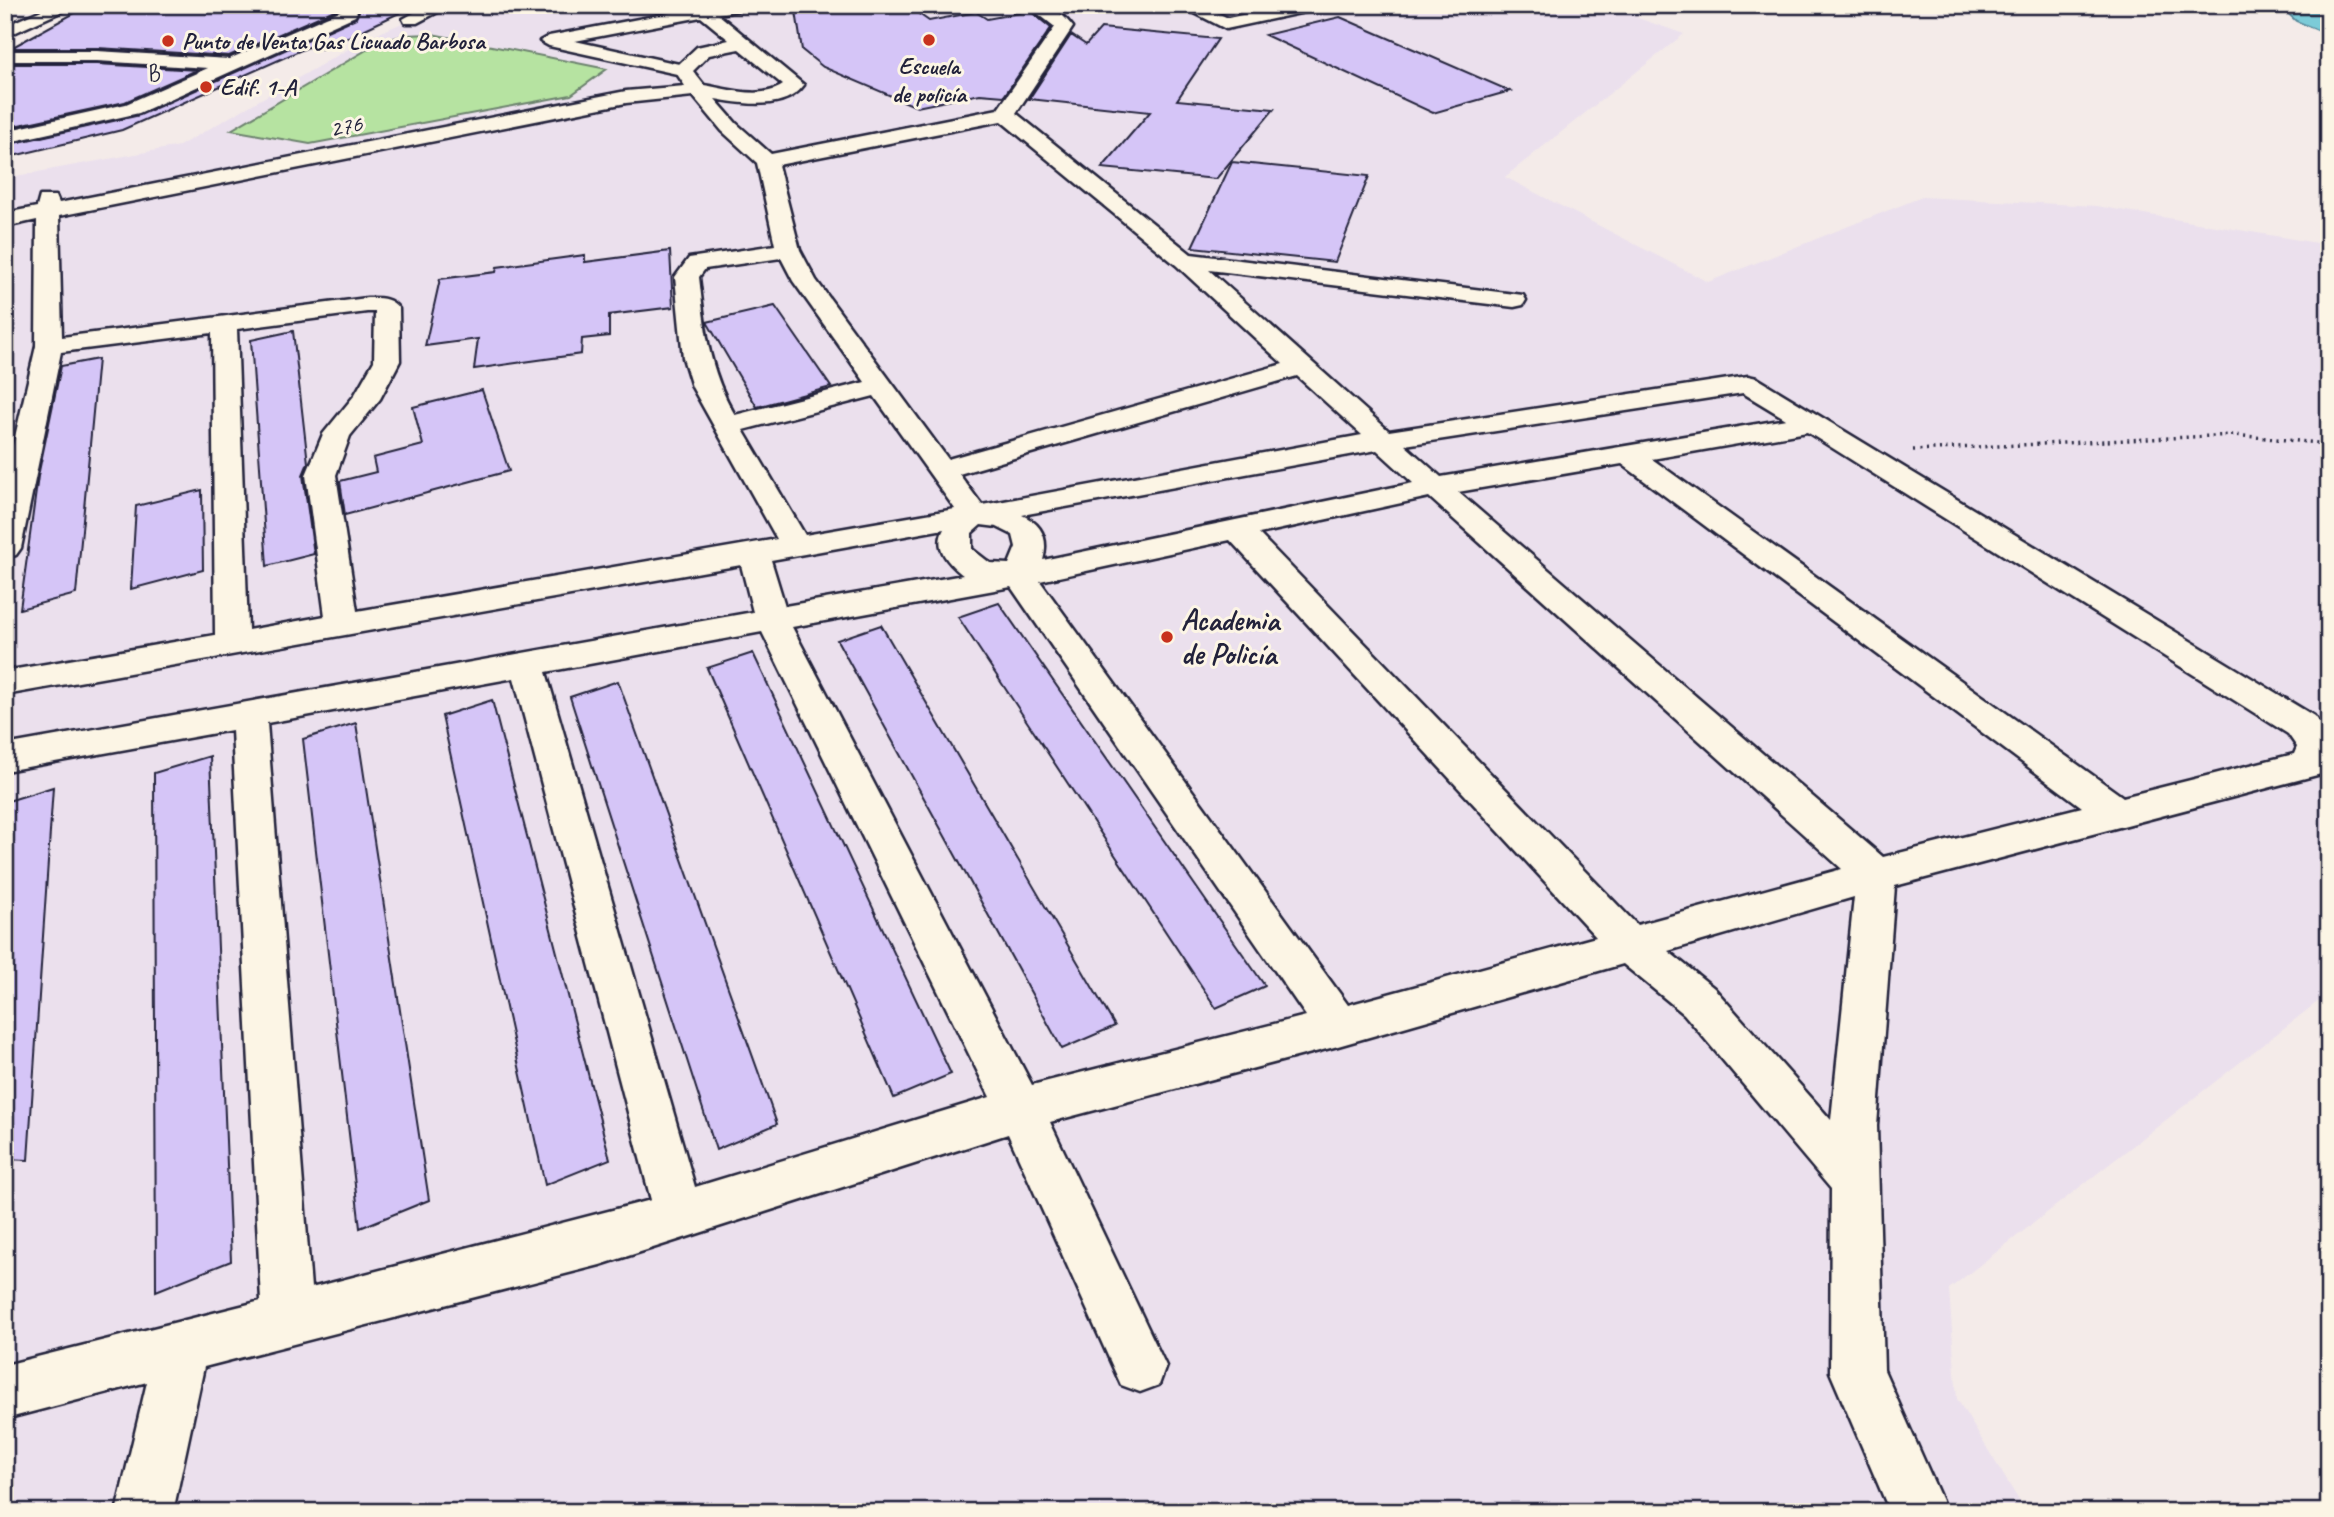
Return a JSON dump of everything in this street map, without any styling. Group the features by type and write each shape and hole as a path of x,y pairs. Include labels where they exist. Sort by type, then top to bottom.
{"street":[{"path":"5,32 68,5"},
{"path":"411,19 443,5"},
{"path":"740,5 549,41 683,70 729,127 767,161 788,250 805,281 974,515"},
{"path":"767,161 1005,114 1064,27 1052,14 1035,5"},
{"path":"1187,5 1226,24 1313,5"},
{"name":"B","path":"5,137 132,109 349,12 313,7"},
{"path":"705,12 745,42 794,85 787,92 741,108 729,127"},
{"name":"276","path":"5,220 48,206 628,88 683,70 703,51 745,42"},
{"path":"5,56 97,56 233,65"},
{"name":"276","path":"5,210 48,206 626,97 698,90 761,99"},
{"path":"1005,114 1184,260 1435,487 1876,875"},
{"path":"5,548 49,346 48,206"},
{"path":"788,250 714,258 697,263 687,277 696,358 705,387 796,546"},
{"path":"1184,260 1514,300"},
{"path":"49,346 367,305 381,305 387,309 387,361 366,399 337,434 321,475 343,625"},
{"path":"225,323 232,644"},
{"path":"942,470 1301,367"},
{"path":"5,683 754,554 1383,440 1748,384 2301,725 2316,746 2308,764 1876,875 1338,1027 1020,1109 600,1240 5,1392"},
{"path":"725,426 881,386"},
{"path":"5,758 1019,575 1435,487 1813,423"},
{"path":"1627,454 2117,813"},
{"path":"1019,575 1032,555 1031,538 1018,524 1000,517 974,515 959,528 954,538 956,550 978,570 1019,575 1338,1027"},
{"path":"1237,529 1629,944 1699,1001 1855,1182"},
{"path":"754,554 772,620 1020,1109 1140,1366"},
{"path":"527,664 679,1215"},
{"path":"249,714 288,1320"},
{"path":"1876,875 1854,1126 1857,1372 1919,1512"},
{"path":"144,1512 183,1348"}],"path":[{"path":"1856,449 1932,450 2234,435 2329,444"}],"shaded area":[{"name":"Academia de Policía","path":"443,5 1664,5 1635,17 1684,34 1505,177 1708,282 1922,197 2096,206 2329,245 2329,993 1949,1289 1957,1399 2026,1512 5,1512 5,178 179,146 368,38"}],"green space":[{"path":"432,34 607,69 571,95 310,144 231,130 380,42 405,35"}],"water":[{"path":"2279,5 2329,5 2329,35 2296,21"}],"building":[{"path":"89,5 346,5 229,56 97,48 11,48"},
{"path":"354,5 416,5 323,49 308,47 122,130 5,158 5,145 140,115 356,18 359,11"},
{"path":"795,5 906,5 929,21 976,12 987,19 1030,11 1051,28 1004,96 980,94 917,107 823,67 802,50"},
{"path":"1340,17 1510,91 1433,113 1265,35"},
{"path":"1101,28 1218,39 1177,100 1274,109 1216,179 1102,168 1150,112 1029,99 1071,35 1086,45"},
{"path":"5,64 97,64 197,70 125,102 5,128"},
{"path":"1232,162 1369,176 1335,262 1192,247"},
{"path":"670,251 673,307 609,315 609,336 582,339 581,354 474,369 478,339 425,346 440,279 496,272 497,267 585,255 585,262"},
{"path":"775,306 831,387 757,407 707,322"},
{"path":"293,331 308,463 303,475 314,554 267,566 251,340"},
{"path":"98,359 76,594 20,609 38,476 61,366"},
{"path":"482,390 509,471 345,515 340,481 376,472 373,458 423,445 413,407"},
{"path":"202,490 203,570 131,589 136,506"},
{"path":"999,603 1265,986 1216,1008 958,617"},
{"path":"881,625 1115,1026 1062,1049 837,640"},
{"path":"753,653 951,1074 894,1098 707,668"},
{"path":"618,681 777,1124 716,1150 570,697"},
{"path":"492,700 610,1159 545,1185 442,716"},
{"path":"356,723 429,1200 360,1228 303,739"},
{"path":"210,756 231,1261 156,1291 154,773"},
{"path":"53,787 28,1160 5,1159 5,802"}],"place":[{"name":"Escuela de policía","path":"929,40"},
{"name":"Punto de Venta Gas Licuado Barbosa","path":"168,41"},
{"name":"Edif. 1-A","path":"206,87"},
{"name":"Academia de Policía","path":"1167,637"}]}
